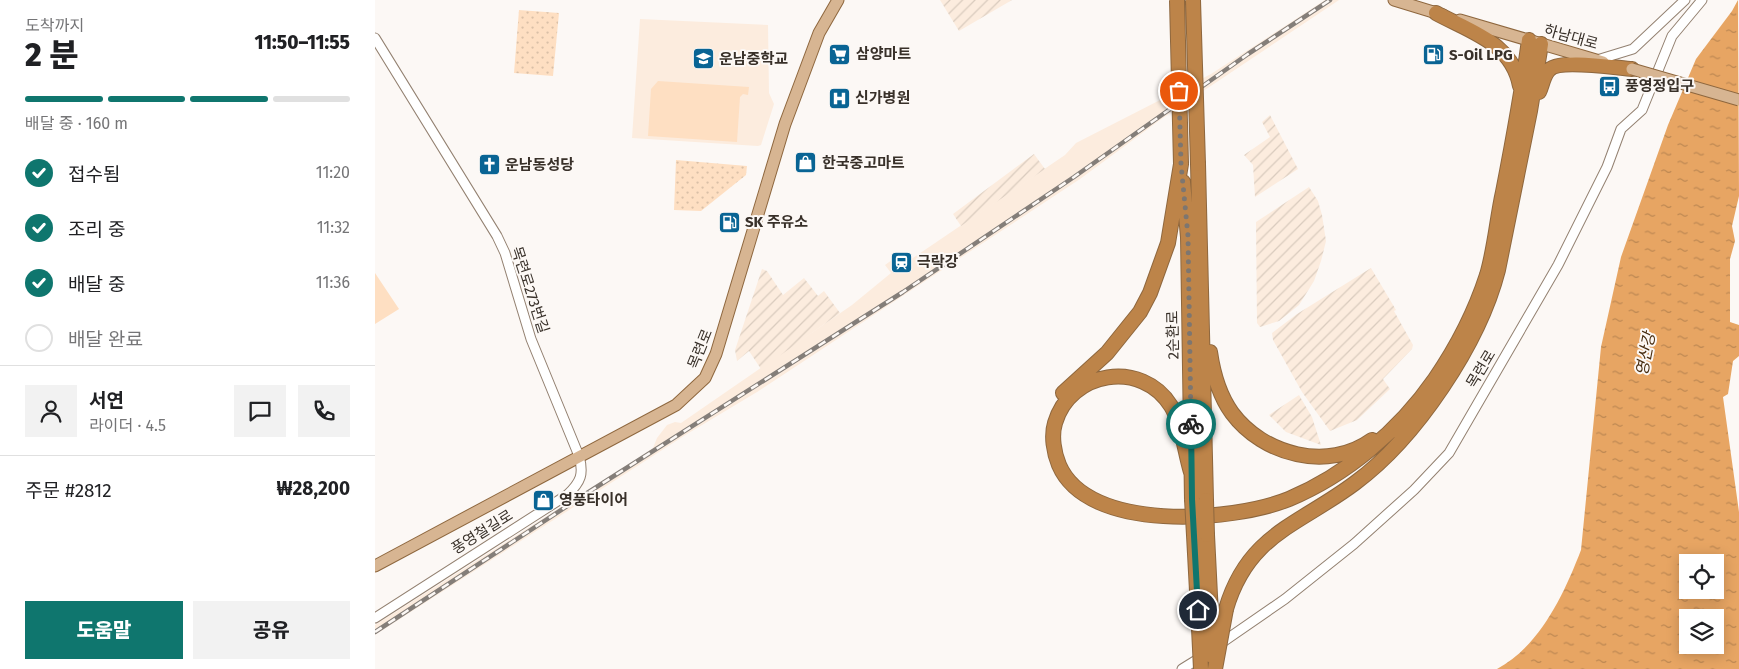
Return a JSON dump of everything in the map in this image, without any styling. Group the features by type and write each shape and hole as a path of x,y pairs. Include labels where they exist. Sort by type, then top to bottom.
{"highway":[{"name":"2순환로","path":"1177,0 1181,164 1188,236 1191,472 1199,499"},
{"name":"2순환로","path":"1193,0 1202,291 1199,499 1201,535 1211,616 1214,669"},
{"path":"1436,13 1505,52 1517,72 1525,111"},
{"path":"1214,669 1226,608 1239,573 1257,550 1285,527 1355,484 1405,438 1466,349 1492,292 1525,111 1535,42"},
{"path":"1191,472 1172,408 1162,395 1140,380 1117,376 1095,379 1070,396 1061,409 1054,431 1055,451 1063,473 1072,485 1101,503 1147,515 1178,518 1225,514 1285,500 1307,491 1359,459 1401,420 1433,382 1456,346 1477,302 1490,260 1525,111 1548,71 1553,66 1572,64 1632,69"},
{"path":"1181,164 1167,243 1151,293 1140,312 1122,336 1107,353 1065,390 1050,415 1046,432 1047,449 1054,472 1065,490 1099,510 1141,520 1183,524 1241,519 1286,506 1337,481 1378,452 1422,412"},
{"path":"1202,291 1212,367 1221,395 1241,424 1265,442 1280,450 1297,454 1312,457 1330,456 1365,445 1401,420"},
{"name":"2순환로","path":"1201,535 1199,628 1201,669"}],"main road":[{"name":"목련로","path":"375,566 676,405 697,388 709,372 716,354 785,124 819,33 838,0"},
{"name":"하남대로","path":"1394,0 1739,100"}],"street":[{"path":"1597,60 1633,49 1685,0"},
{"name":"목련로","path":"1181,669 1285,599 1354,544 1414,490 1449,453 1558,265 1607,167 1621,129 1642,110 1672,36 1702,0"},
{"name":"목련로273번길","path":"375,38 497,236 505,253 531,340 579,456"},
{"name":"풍영철길로","path":"375,618 567,495 580,482 582,475 579,456"}],"shaded area":[{"path":"940,0 1012,0 959,31"},
{"path":"1325,0 1339,0 1160,120 1080,179 757,392 687,434 375,635 375,625 653,448 657,438 667,425 675,422 681,423 852,305 891,273 885,265 900,254 907,262 1065,155 1076,143 1211,74"},
{"path":"519,10 559,13 553,76 514,73"},
{"name":"운남중학교","path":"640,19 768,25 769,93 774,104 761,145 632,138"},
{"path":"658,81 749,87 748,95 743,94 740,97 737,142 648,136 651,89"},
{"path":"1270,115 1298,169 1255,197 1253,165 1244,155 1270,137 1262,122"},
{"path":"1034,154 1045,169 961,226 953,214"},
{"path":"676,160 747,166 746,175 701,211 674,210"},
{"path":"1309,187 1318,201 1326,241 1314,281 1299,305 1279,321 1260,327 1257,323 1256,222"},
{"path":"1371,268 1396,310 1394,311 1413,345 1412,349 1383,379 1390,389 1357,420 1330,431 1302,392 1273,340 1272,333 1297,314"},
{"path":"762,269 767,271 783,295 804,278 818,296 824,291 840,313 761,369 749,351 737,361 735,350"},
{"path":"375,273 399,309 375,324"},
{"path":"1299,395 1312,417 1321,445 1286,432 1269,415"}],"water":[{"name":"영산강","path":"1738,0 1739,196 1732,226 1735,241 1730,259 1730,322 1739,325 1739,356 1733,361 1728,394 1723,397 1739,512 1739,669 1497,669 1526,647 1538,633 1567,584 1581,550 1601,347 1621,257 1668,125 1696,59"}],"railway":[{"path":"375,632 584,495 903,292 1074,177 1248,54 1330,0"}],"way so far":[{"path":"1179,91 1181,164 1188,236 1191,424"}],"place":[{"name":"삼양마트","path":"840,54"},
{"name":"S-Oil LPG","path":"1433,55"},
{"name":"운남중학교","path":"703,59"},
{"name":"풍영정입구","path":"1609,86"},
{"name":"신가병원","path":"839,98"},
{"name":"한국중고마트","path":"806,163"},
{"name":"운남동성당","path":"489,165"},
{"name":"SK 주유소","path":"729,222"},
{"name":"극락강","path":"901,262"},
{"name":"영풍타이어","path":"543,500"}],"route":[{"path":"1191,424 1192,499 1198,610"}]}
